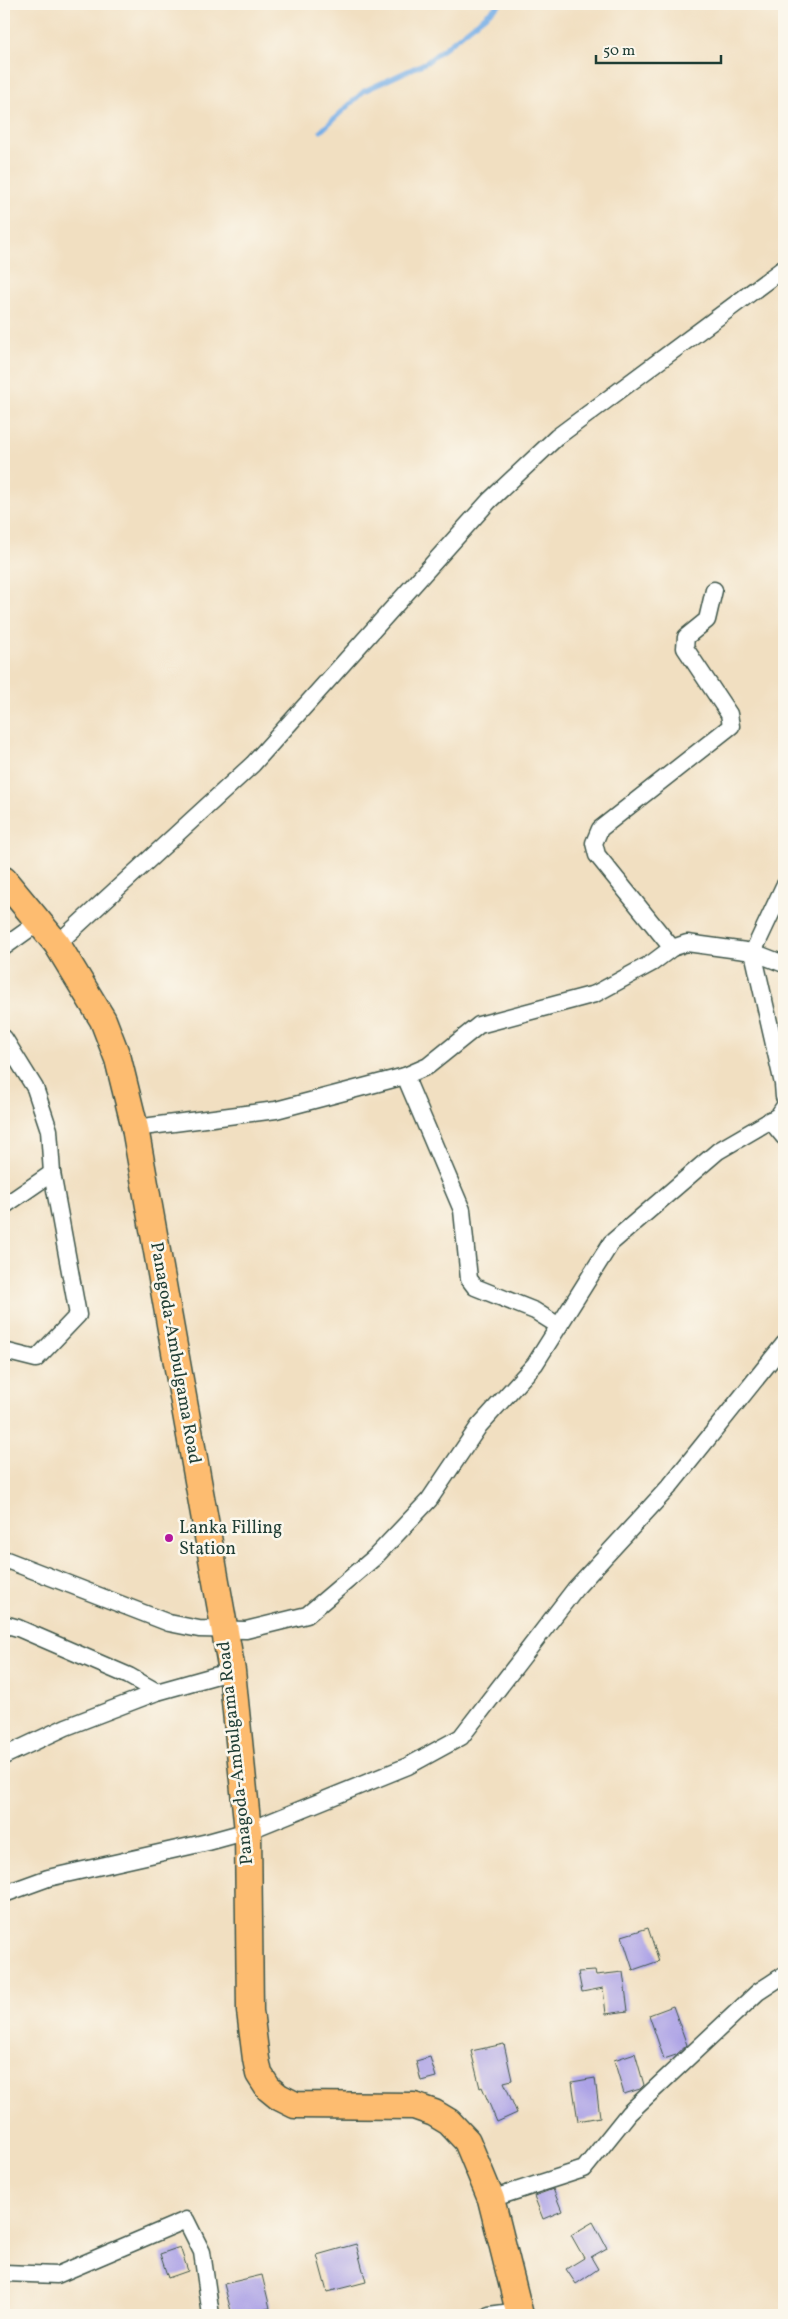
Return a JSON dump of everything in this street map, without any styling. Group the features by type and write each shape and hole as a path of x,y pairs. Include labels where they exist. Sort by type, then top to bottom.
{"main road":[{"name":"Panagoda-Ambulgama Road","path":"4,880 57,944 103,1020 118,1059 135,1128 232,1671 248,1831 250,2011 259,2074 268,2088 279,2097 295,2105 414,2106 434,2113 449,2122 467,2141 491,2199 519,2313"}],"street":[{"path":"57,944 253,764 489,501 550,443 784,268"},
{"path":"672,948 598,855 594,843 600,829 730,726 729,714 685,648 686,636 707,620 714,590"},
{"path":"784,886 753,952 783,1084 784,1097"},
{"path":"4,946 39,922"},
{"path":"135,1128 276,1110 405,1076 428,1066 479,1025 595,994 652,964 672,948 687,943 753,952 784,964"},
{"path":"4,1038 35,1088 49,1130 52,1173 78,1315 36,1359 4,1351"},
{"path":"405,1076 462,1210 469,1279 475,1287 535,1312 559,1326"},
{"path":"4,1559 170,1623 224,1631 246,1630 307,1615 374,1558 429,1500 479,1426 534,1364 611,1243 718,1151 778,1116 784,1107"},
{"path":"770,1120 784,1137"},
{"path":"4,1206 52,1173"},
{"path":"4,1894 48,1878 208,1842 248,1831 408,1766 461,1737 574,1589 669,1487 784,1344"},
{"path":"4,1624 18,1628 129,1676 157,1692"},
{"path":"4,1756 66,1727 157,1692 232,1671"},
{"path":"491,2199 584,2169 629,2113 758,1992 784,1975"},
{"path":"4,2274 56,2275 186,2220 202,2252 211,2315"},
{"path":"489,2315 519,2313"}],"building":[{"path":"648,1928 659,1961 633,1970 622,1936"},
{"path":"595,1971 596,1975 623,1972 628,2011 606,2014 603,1988 582,1992 578,1972"},
{"path":"673,2006 687,2045 676,2055 664,2059 649,2015"},
{"path":"504,2044 512,2080 504,2082 517,2113 497,2122 482,2087 480,2088 471,2051"},
{"path":"635,2053 644,2085 640,2089 624,2094 614,2060"},
{"path":"430,2057 436,2077 421,2081 416,2061"},
{"path":"595,2078 600,2117 578,2121 572,2082"},
{"path":"553,2189 562,2211 543,2219 534,2196"},
{"path":"593,2222 607,2248 591,2257 598,2269 576,2284 566,2269 584,2258 571,2235"},
{"path":"356,2244 366,2282 327,2292 317,2255"},
{"path":"180,2247 188,2271 168,2278 160,2254"},
{"path":"262,2275 270,2308 243,2315 232,2315 224,2284"}],"waterway":[{"path":"321,131 364,91 427,62 500,4"}],"place":[{"name":"Lanka Filling Station","path":"169,1538"}]}
